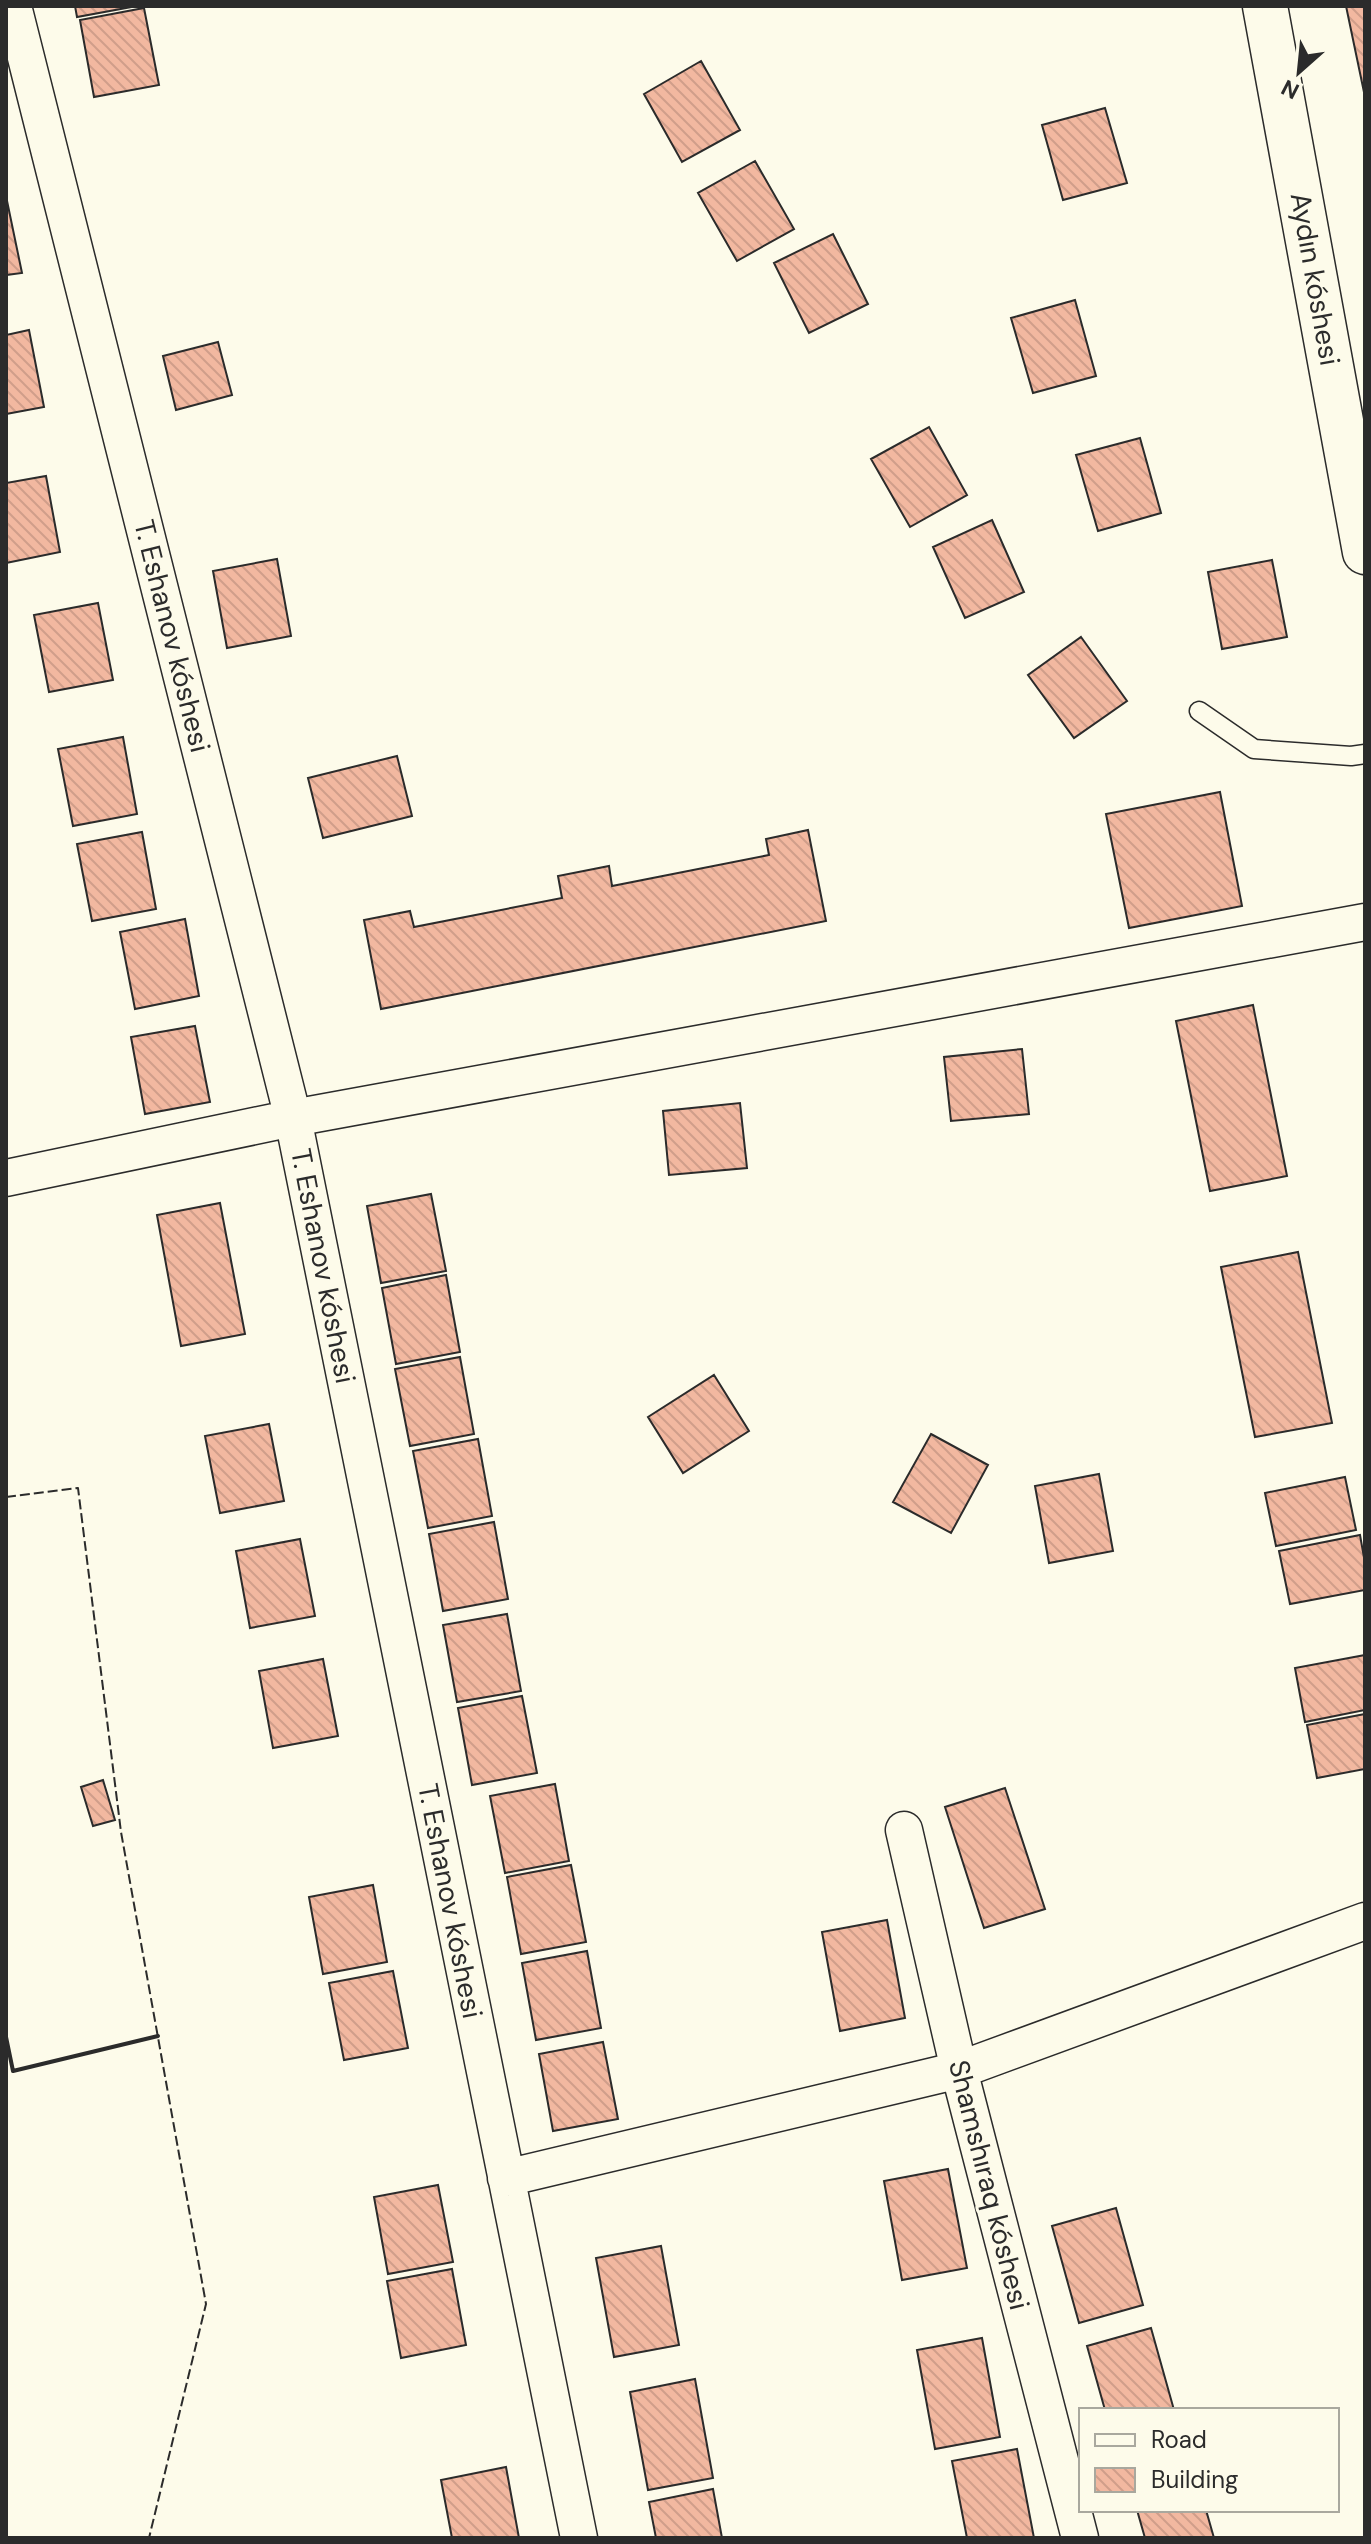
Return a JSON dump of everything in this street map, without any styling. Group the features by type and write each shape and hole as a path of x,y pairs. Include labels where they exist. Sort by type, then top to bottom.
{"street":[{"name":"T. Eshanov kóshesi","path":"13,6 293,1118 579,2538"},
{"name":"Aydın kóshesi","path":"1265,6 1365,552"},
{"path":"6,1178 293,1118 1365,922"},
{"name":"Shamshıraq kóshesi","path":"904,1830 959,2070 1080,2538"},
{"path":"506,2178 959,2070 1365,1921"}],"lane":[{"path":"1199,711 1254,749 1351,756 1365,754"}],"building":[{"path":"75,6 137,6 77,17"},
{"path":"1346,6 1365,6 1365,97"},
{"path":"144,8 159,85 94,97 80,20"},
{"path":"701,61 740,130 682,162 644,94"},
{"path":"1105,108 1127,183 1063,200 1042,125"},
{"path":"755,161 794,229 737,261 698,193"},
{"path":"6,196 22,273 6,275"},
{"path":"833,234 868,304 809,333 774,263"},
{"path":"1075,300 1096,376 1033,393 1011,318"},
{"path":"29,330 44,407 6,414 6,335"},
{"path":"218,342 232,395 176,410 163,356"},
{"path":"929,427 967,495 910,527 871,459"},
{"path":"1140,438 1161,513 1098,531 1076,455"},
{"path":"46,476 60,552 6,563 6,483"},
{"path":"992,520 1024,592 965,618 933,547"},
{"path":"277,559 291,636 227,648 213,571"},
{"path":"1272,560 1287,637 1222,649 1208,572"},
{"path":"98,603 113,680 49,692 34,615"},
{"path":"1081,637 1127,701 1074,738 1028,675"},
{"path":"123,737 137,814 73,826 58,749"},
{"path":"397,756 412,816 323,838 308,778"},
{"path":"1220,792 1242,906 1129,928 1106,814"},
{"path":"808,830 826,921 381,1009 364,920 410,911 414,927 562,898 558,876 609,866 612,886 769,855 766,839"},
{"path":"142,832 156,909 92,921 77,844"},
{"path":"185,919 199,996 135,1009 120,932"},
{"path":"1253,1005 1287,1176 1210,1191 1176,1021"},
{"path":"195,1026 210,1102 145,1114 131,1037"},
{"path":"1022,1049 1029,1114 951,1121 944,1057"},
{"path":"740,1103 747,1168 669,1175 663,1111"},
{"path":"431,1194 446,1271 381,1283 367,1206"},
{"path":"220,1203 245,1334 181,1346 157,1215"},
{"path":"1298,1252 1332,1423 1255,1437 1221,1267"},
{"path":"446,1275 460,1352 396,1364 382,1288"},
{"path":"460,1357 474,1434 410,1446 395,1369"},
{"path":"714,1375 749,1431 683,1473 648,1417"},
{"path":"269,1424 284,1501 220,1513 205,1436"},
{"path":"931,1434 988,1465 951,1533 893,1502"},
{"path":"478,1439 492,1516 428,1528 413,1451"},
{"path":"1099,1474 1113,1551 1049,1563 1035,1486"},
{"path":"1345,1477 1356,1530 1276,1546 1265,1493"},
{"path":"494,1522 508,1599 443,1611 429,1534"},
{"path":"1360,1535 1365,1563 1365,1590 1290,1604 1279,1551"},
{"path":"300,1539 315,1616 250,1628 236,1551"},
{"path":"507,1614 521,1691 457,1702 443,1625"},
{"path":"1365,1655 1365,1710 1305,1722 1295,1668"},
{"path":"323,1659 338,1736 273,1748 259,1671"},
{"path":"522,1696 537,1773 472,1785 458,1708"},
{"path":"1365,1714 1365,1769 1317,1778 1307,1725"},
{"path":"103,1780 115,1820 93,1826 81,1787"},
{"path":"555,1784 569,1861 505,1873 490,1796"},
{"path":"1005,1788 1045,1909 984,1928 945,1807"},
{"path":"571,1865 586,1942 521,1954 507,1877"},
{"path":"373,1885 387,1962 323,1974 309,1897"},
{"path":"887,1920 905,2018 840,2031 822,1932"},
{"path":"587,1951 601,2028 536,2040 522,1963"},
{"path":"393,1971 408,2048 344,2060 329,1983"},
{"path":"603,2042 618,2119 553,2131 539,2054"},
{"path":"948,2169 967,2268 902,2280 884,2181"},
{"path":"438,2185 453,2262 388,2274 374,2197"},
{"path":"1116,2208 1143,2305 1079,2323 1052,2226"},
{"path":"661,2246 679,2345 614,2357 596,2258"},
{"path":"452,2269 466,2345 401,2358 387,2281"},
{"path":"1151,2328 1173,2408 1104,2408 1087,2346"},
{"path":"982,2338 1000,2437 935,2449 917,2350"},
{"path":"695,2379 713,2478 648,2490 630,2392"},
{"path":"1017,2449 1034,2538 967,2538 952,2461"},
{"path":"506,2467 519,2538 452,2538 441,2480"},
{"path":"713,2489 722,2538 656,2538 649,2502"},
{"path":"1138,2512 1207,2512 1214,2538 1145,2538"}],"fence":[{"path":"6,1497 78,1488 121,1832 206,2304 149,2538"}],"wall":[{"path":"6,2037 13,2071 158,2036"}]}
